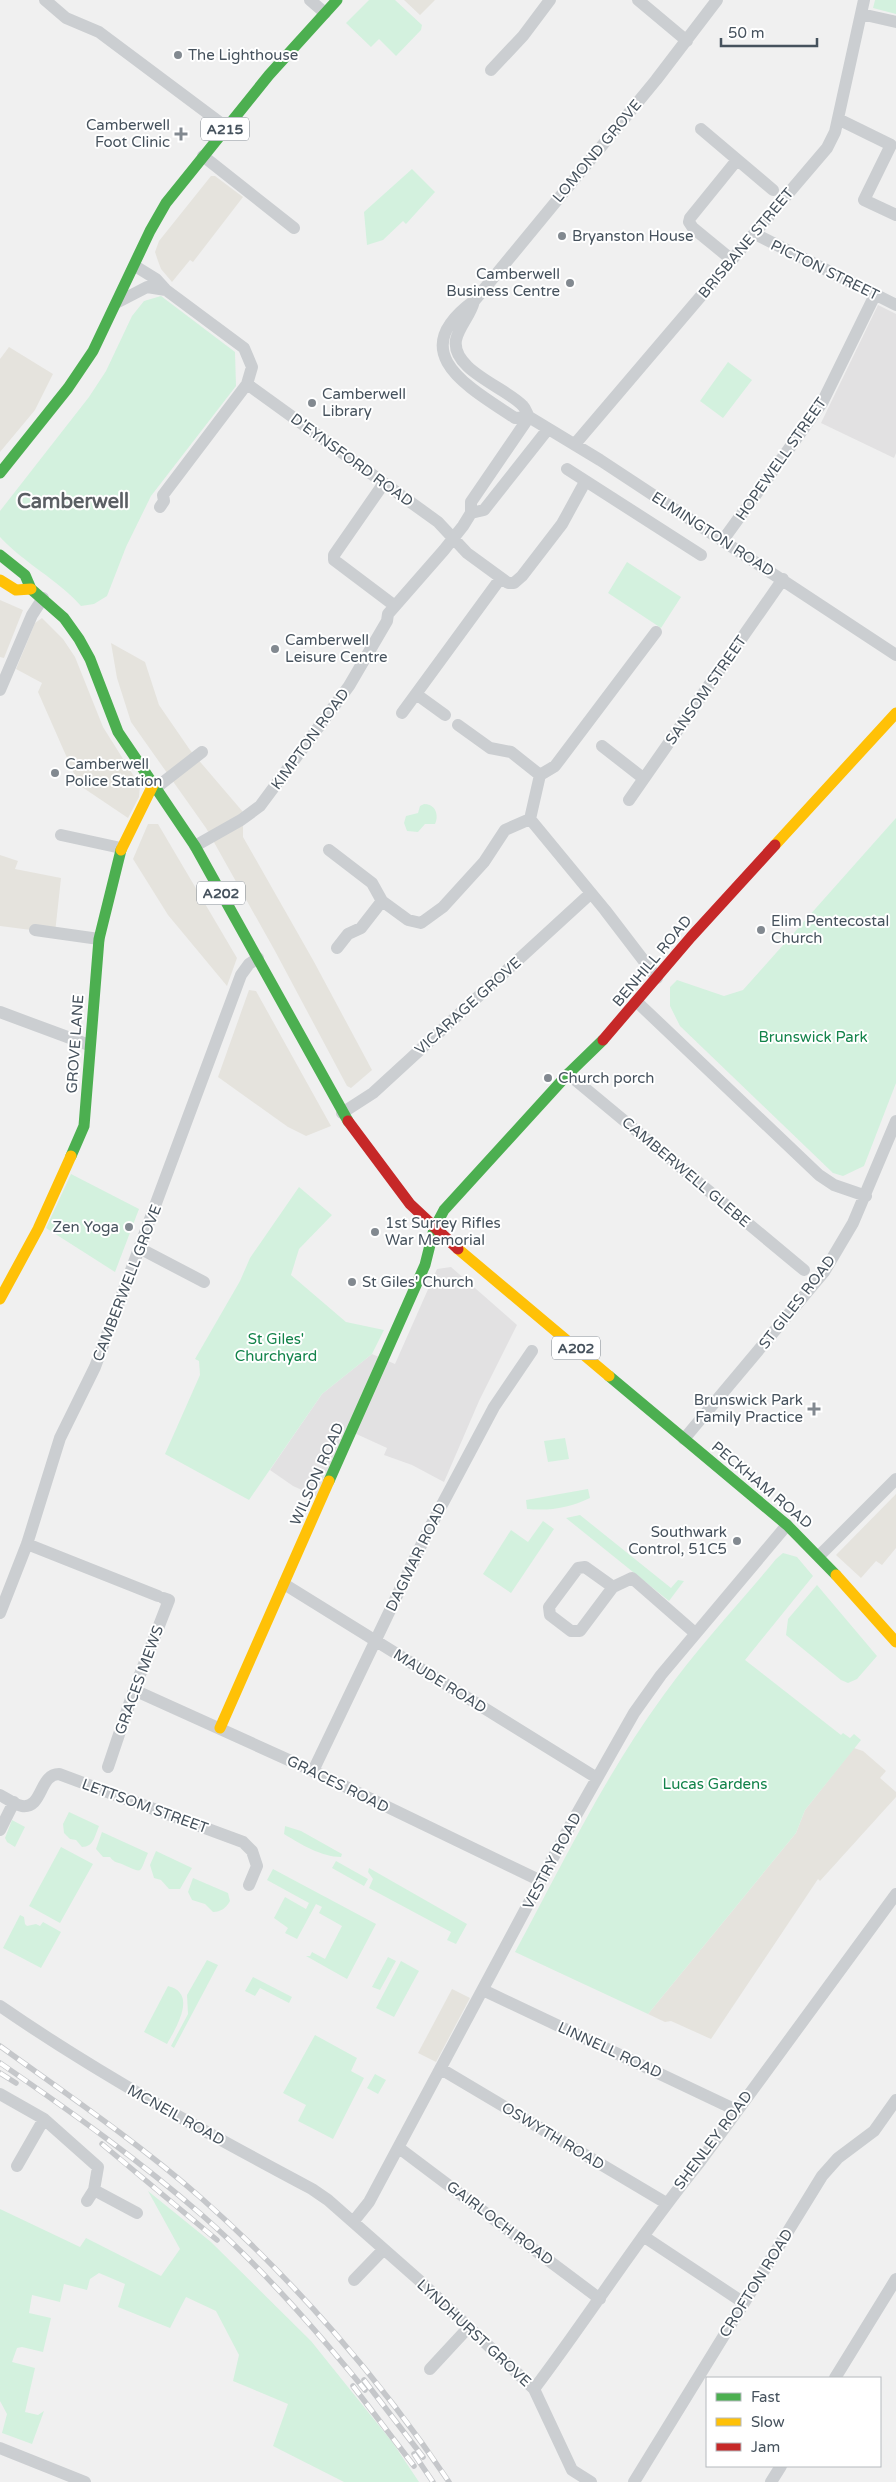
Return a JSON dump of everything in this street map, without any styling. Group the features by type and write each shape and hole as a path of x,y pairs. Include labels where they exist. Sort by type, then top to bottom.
{"main road":[{"name":"A215","path":"0,473 73,382 93,351 118,302 157,216 226,127 296,43 337,0"},
{"name":"A202","path":"0,555 25,575 31,589 64,618 79,639 90,659 118,732 195,846 342,1114 397,1190 434,1229"},
{"name":"A202","path":"0,580 16,590 31,589"},
{"name":"BENHILL ROAD","path":"434,1229 444,1210 568,1074 614,1030 698,930 896,713"},
{"name":"GROVE LANE","path":"0,1299 38,1229 84,1126 99,939 121,848 155,785"},
{"name":"PECKHAM ROAD","path":"434,1229 787,1524 819,1556 896,1642"},
{"name":"WILSON ROAD","path":"220,1728 428,1257 434,1229"}],"street":[{"path":"45,0 66,18 99,32 226,127"},
{"path":"310,0 325,12"},
{"path":"491,70 522,36 550,0"},
{"path":"638,0 687,41"},
{"name":"LOMOND GROVE","path":"445,360 442,345 446,331 460,312 474,301 687,41 717,0"},
{"name":"BRISBANE STREET","path":"575,444 827,148 838,119 864,0"},
{"path":"861,14 896,22"},
{"path":"838,119 891,145 864,200 896,215"},
{"path":"701,129 773,190"},
{"path":"203,156 294,228"},
{"path":"732,260 693,228 689,222 737,160"},
{"name":"PICTON STREET","path":"755,234 896,305"},
{"path":"134,268 156,279 166,290 244,348 251,360 252,367 247,384 163,495 164,501 160,507"},
{"path":"118,302 147,287 166,290"},
{"name":"HOPEWELL STREET","path":"723,540 822,403 875,295"},
{"name":"LOMOND GROVE","path":"458,352 458,335 471,312 474,301"},
{"name":"ELMINGTON ROAD","path":"458,352 474,371 523,406 529,417 575,444 896,654"},
{"name":"ELMINGTON ROAD","path":"445,360 458,376 515,418 529,417"},
{"name":"D'EYNSFORD ROAD","path":"247,384 438,522 467,553 500,579"},
{"name":"KIMPTON ROAD","path":"472,513 471,502 529,417"},
{"name":"KIMPTON ROAD","path":"195,846 241,820 260,806 349,686 387,620 388,614 454,538 472,513 484,510 548,429"},
{"path":"567,469 702,555"},
{"path":"402,712 500,579 512,583 524,574 562,524 585,482"},
{"path":"384,483 334,555 334,560 396,606"},
{"name":"SANSOM STREET","path":"629,800 783,579"},
{"path":"0,690 32,615 43,598"},
{"path":"530,819 540,774 555,766 656,632"},
{"path":"416,694 445,715"},
{"path":"458,725 490,748 511,752 540,774"},
{"path":"602,746 643,778"},
{"path":"155,785 202,752"},
{"path":"530,819 605,910 657,978"},
{"path":"329,850 372,883 382,900 408,920 421,923 442,907 484,862 505,830 530,819"},
{"path":"61,834 121,848"},
{"name":"VICARAGE GROVE","path":"342,1114 380,1086 590,894"},
{"path":"337,948 348,934 361,928 382,900"},
{"path":"35,930 99,939"},
{"name":"CAMBERWELL GROVE","path":"0,1613 26,1544 60,1438 95,1367 241,975 249,964 258,958"},
{"path":"637,1002 814,1170 834,1186 866,1196"},
{"path":"0,1012 89,1045"},
{"name":"CAMBERWELL GLEBE","path":"568,1074 804,1270"},
{"name":"ST GILES ROAD","path":"684,1438 824,1272 853,1223 866,1196 896,1121"},
{"path":"140,1249 204,1282"},
{"name":"DAGMAR ROAD","path":"313,1771 428,1531 494,1407 532,1351"},
{"path":"819,1556 896,1479"},
{"name":"VESTRY ROAD","path":"353,2222 370,2202 400,2148 541,1881 597,1778 645,1696 695,1633 787,1524"},
{"name":"GRACES MEWS","path":"26,1544 169,1600 134,1690 108,1766"},
{"path":"613,1587 585,1567 578,1568 549,1607 550,1615 571,1631 580,1631 613,1587 632,1578 695,1633"},
{"name":"MAUDE ROAD","path":"284,1584 597,1778"},
{"name":"GRACES ROAD","path":"134,1690 313,1771 541,1881"},
{"name":"LETTSOM STREET","path":"14,1802 22,1806 30,1805 36,1799 46,1779 52,1774 59,1774 243,1842 252,1852 257,1866 249,1884"},
{"path":"0,1795 14,1802 0,1830"},
{"name":"SHENLEY ROAD","path":"534,2389 600,2299 666,2202 699,2163 896,1894"},
{"name":"LINNELL ROAD","path":"483,1990 736,2110"},
{"name":"MCNEIL ROAD","path":"0,2006 65,2050 108,2076 195,2127 312,2189 353,2222"},
{"name":"OSWYTH ROAD","path":"440,2070 666,2202"},
{"path":"0,2094 44,2119 98,2167 91,2195 136,2213"},
{"name":"CROFTON ROAD","path":"634,2482 829,2166 874,2132 896,2100"},
{"path":"17,2166 44,2119"},
{"name":"GAIRLOCH ROAD","path":"400,2148 600,2299"},
{"name":"LYNDHURST GROVE","path":"353,2222 420,2281 534,2389 572,2470 591,2482"},
{"path":"643,2236 744,2303"},
{"path":"354,2280 383,2250"},
{"path":"835,2377 896,2279"},
{"path":"430,2369 468,2328"},
{"path":"0,2448 85,2482"},
{"path":"771,2482 780,2467"}],"shaded area":[{"path":"404,0 435,0 420,15"},
{"path":"211,176 215,176 243,197 193,262 190,260 172,282 161,269 155,252 159,241"},
{"path":"878,305 896,314 896,453 894,458 821,423"},
{"path":"9,347 53,374 35,410 0,452 0,359"},
{"path":"0,600 23,610 4,658 0,657"},
{"path":"42,618 63,639 75,657 103,727 140,786 139,797 128,818 79,785 38,692 42,683 16,669 35,623"},
{"path":"111,643 145,662 159,705 190,750 243,812 243,837 313,960 372,1070 351,1088 347,1086 275,951 206,828 131,722 117,678"},
{"path":"148,824 158,824 237,958 227,986 168,915 133,859"},
{"path":"0,855 18,861 15,869 61,878 55,933 0,926"},
{"path":"249,990 256,991 331,1126 306,1136 288,1127 218,1077"},
{"path":"451,1267 517,1325 479,1401 444,1482 412,1465 384,1455 387,1448 352,1432 322,1499 293,1486 270,1470 322,1394 372,1354 395,1364 437,1269"},
{"path":"896,1494 896,1548 882,1565 876,1561 861,1578 836,1555"},
{"path":"854,1748 863,1751 886,1771 880,1778 896,1792 896,1797 820,1881 818,1879 711,2039 671,2021 665,2022 648,2014 796,1833 805,1810"},
{"path":"452,1989 470,1998 436,2062 418,2053"}],"green space":[{"path":"369,0 395,0 422,25 421,30 396,56 379,39 371,47 346,23"},
{"path":"875,0 896,0 896,14 873,8"},
{"path":"412,169 435,192 406,224 403,221 383,240 367,245 364,212"},
{"path":"161,296 235,352 236,386 151,496 126,547 107,596 94,604 81,606 62,587 19,555 0,537 0,511 89,397 106,371 132,316 144,301"},
{"path":"728,362 752,380 723,418 700,401"},
{"path":"627,562 681,597 661,628 608,593"},
{"path":"428,804 436,811 435,824 425,824 418,832 407,831 404,823 406,816 418,813 420,806"},
{"name":"Brunswick Park","path":"896,818 896,1083 864,1166 843,1176 833,1173 680,1026 670,1006 670,987 677,980 724,996 743,990"},
{"path":"71,1174 139,1209 115,1272 46,1228"},
{"name":"St Giles' Churchyard","path":"299,1187 332,1215 299,1249 291,1275 346,1322 384,1330 372,1354 322,1394 249,1500 165,1454 200,1375 199,1361 195,1359 240,1281 250,1258"},
{"path":"565,1438 569,1459 548,1462 544,1441"},
{"path":"588,1489 590,1498 575,1504 544,1510 527,1509 526,1500"},
{"path":"580,1515 671,1588 678,1580 684,1581 669,1601 566,1518"},
{"path":"543,1521 554,1529 511,1593 483,1574 511,1530 528,1542"},
{"name":"Lucas Gardens","path":"783,1553 797,1557 813,1576 745,1660 841,1735 843,1733 850,1738 854,1734 861,1740 805,1810 796,1833 648,2014 515,1952 585,1821 642,1726 718,1626"},
{"path":"817,1585 877,1656 857,1679 848,1683 841,1680 786,1635 788,1619"},
{"path":"69,1812 99,1826 92,1843 82,1847 76,1840 70,1839 64,1833 63,1824"},
{"path":"12,1820 25,1827 15,1847 7,1842 5,1838"},
{"path":"285,1826 301,1831 342,1854 341,1857 326,1855 297,1842 284,1834"},
{"path":"102,1832 148,1853 142,1868 135,1870 116,1862 110,1857 103,1857 96,1849"},
{"path":"61,1847 93,1864 60,1923 29,1906"},
{"path":"156,1851 192,1868 180,1889 169,1889 161,1880 154,1878 150,1865"},
{"path":"336,1861 368,1879 364,1886 332,1868"},
{"path":"369,1868 467,1924 456,1944 447,1940 451,1932 369,1888 373,1879 368,1872"},
{"path":"273,1869 376,1924 347,1979 306,1956 310,1956 312,1952 325,1959 342,1926 319,1913 322,1907 316,1904 297,1939 285,1933 288,1928 274,1918 285,1897 306,1909 309,1903 267,1880"},
{"path":"193,1878 228,1893 230,1901 227,1906 213,1912 205,1904 192,1900 188,1892"},
{"path":"20,1915 24,1917 27,1926 36,1924 40,1926 43,1922 61,1932 41,1968 3,1948"},
{"path":"388,1957 396,1961 380,1990 372,1987"},
{"path":"207,1960 218,1965 174,2048 171,2046 188,2014 187,1995"},
{"path":"401,1961 419,1971 394,2017 376,2008"},
{"path":"253,1977 292,1997 289,2003 260,1988 255,1996 245,1991"},
{"path":"168,1986 177,1990 182,1996 183,2003 179,2020 167,2044 144,2032"},
{"path":"315,2035 357,2058 351,2071 364,2078 333,2139 298,2121 306,2105 283,2093"},
{"path":"375,2074 386,2080 378,2094 367,2088"},
{"path":"148,2191 211,2242 311,2341 393,2443 419,2482 344,2482 273,2446 288,2404 233,2381 239,2355 216,2311 186,2297 170,2328 118,2307 125,2284 99,2273 90,2279 87,2290 64,2284 60,2302 32,2295 29,2313 51,2318 43,2352 22,2347 17,2348 12,2362 35,2368 25,2412 38,2415 44,2411 32,2444 2,2433 7,2414 0,2401 0,2209 80,2247 86,2238 161,2276 180,2249"}],"railway":[{"path":"0,2046 152,2157 235,2229 334,2332 394,2406 449,2482"},
{"path":"0,2063 104,2136 203,2216 287,2300 365,2390"},
{"path":"0,2073 16,2083"},
{"path":"102,2144 217,2240"},
{"path":"364,2380 423,2457"},
{"path":"353,2386 414,2466"},
{"path":"414,2454 433,2482"}],"traffic: fast":[{"path":"0,473 68,388 93,351 150,231 166,203 269,75 337,0"},
{"path":"0,555 25,575 31,589"},
{"path":"31,589 64,618 79,639 90,659 118,732 195,846 348,1121"},
{"path":"71,1156 84,1126 99,939 121,850"},
{"path":"329,1481 425,1265 434,1229 444,1210 568,1074 603,1040"},
{"path":"609,1376 787,1525 836,1575"}],"traffic: slow":[{"path":"0,580 16,590 31,589"},
{"path":"775,845 896,713"},
{"path":"121,850 154,783"},
{"path":"0,1299 38,1229 71,1156"},
{"path":"458,1249 609,1376"},
{"path":"220,1728 329,1481"},
{"path":"836,1575 896,1642"}],"traffic: jam":[{"path":"603,1040 691,937 775,845"},
{"path":"348,1121 410,1204 458,1249"}],"place":[{"name":"The Lighthouse","path":"178,55"},
{"name":"Camberwell Foot Clinic","path":"181,134"},
{"name":"Bryanston House","path":"562,236"},
{"name":"Camberwell Business Centre","path":"570,283"},
{"name":"Camberwell Library","path":"312,403"},
{"name":"Camberwell Leisure Centre","path":"275,649"},
{"name":"Camberwell Police Station","path":"55,773"},
{"name":"Elim Pentecostal Church","path":"761,930"},
{"name":"Church porch","path":"548,1078"},
{"name":"Zen Yoga","path":"129,1227"},
{"name":"1st Surrey Rifles War Memorial","path":"375,1232"},
{"name":"St Giles' Church","path":"352,1282"},
{"name":"Brunswick Park Family Practice","path":"814,1409"},
{"name":"Southwark Control, 51C5","path":"737,1541"}],"district":[{"name":"Camberwell","path":"73,501"}]}
